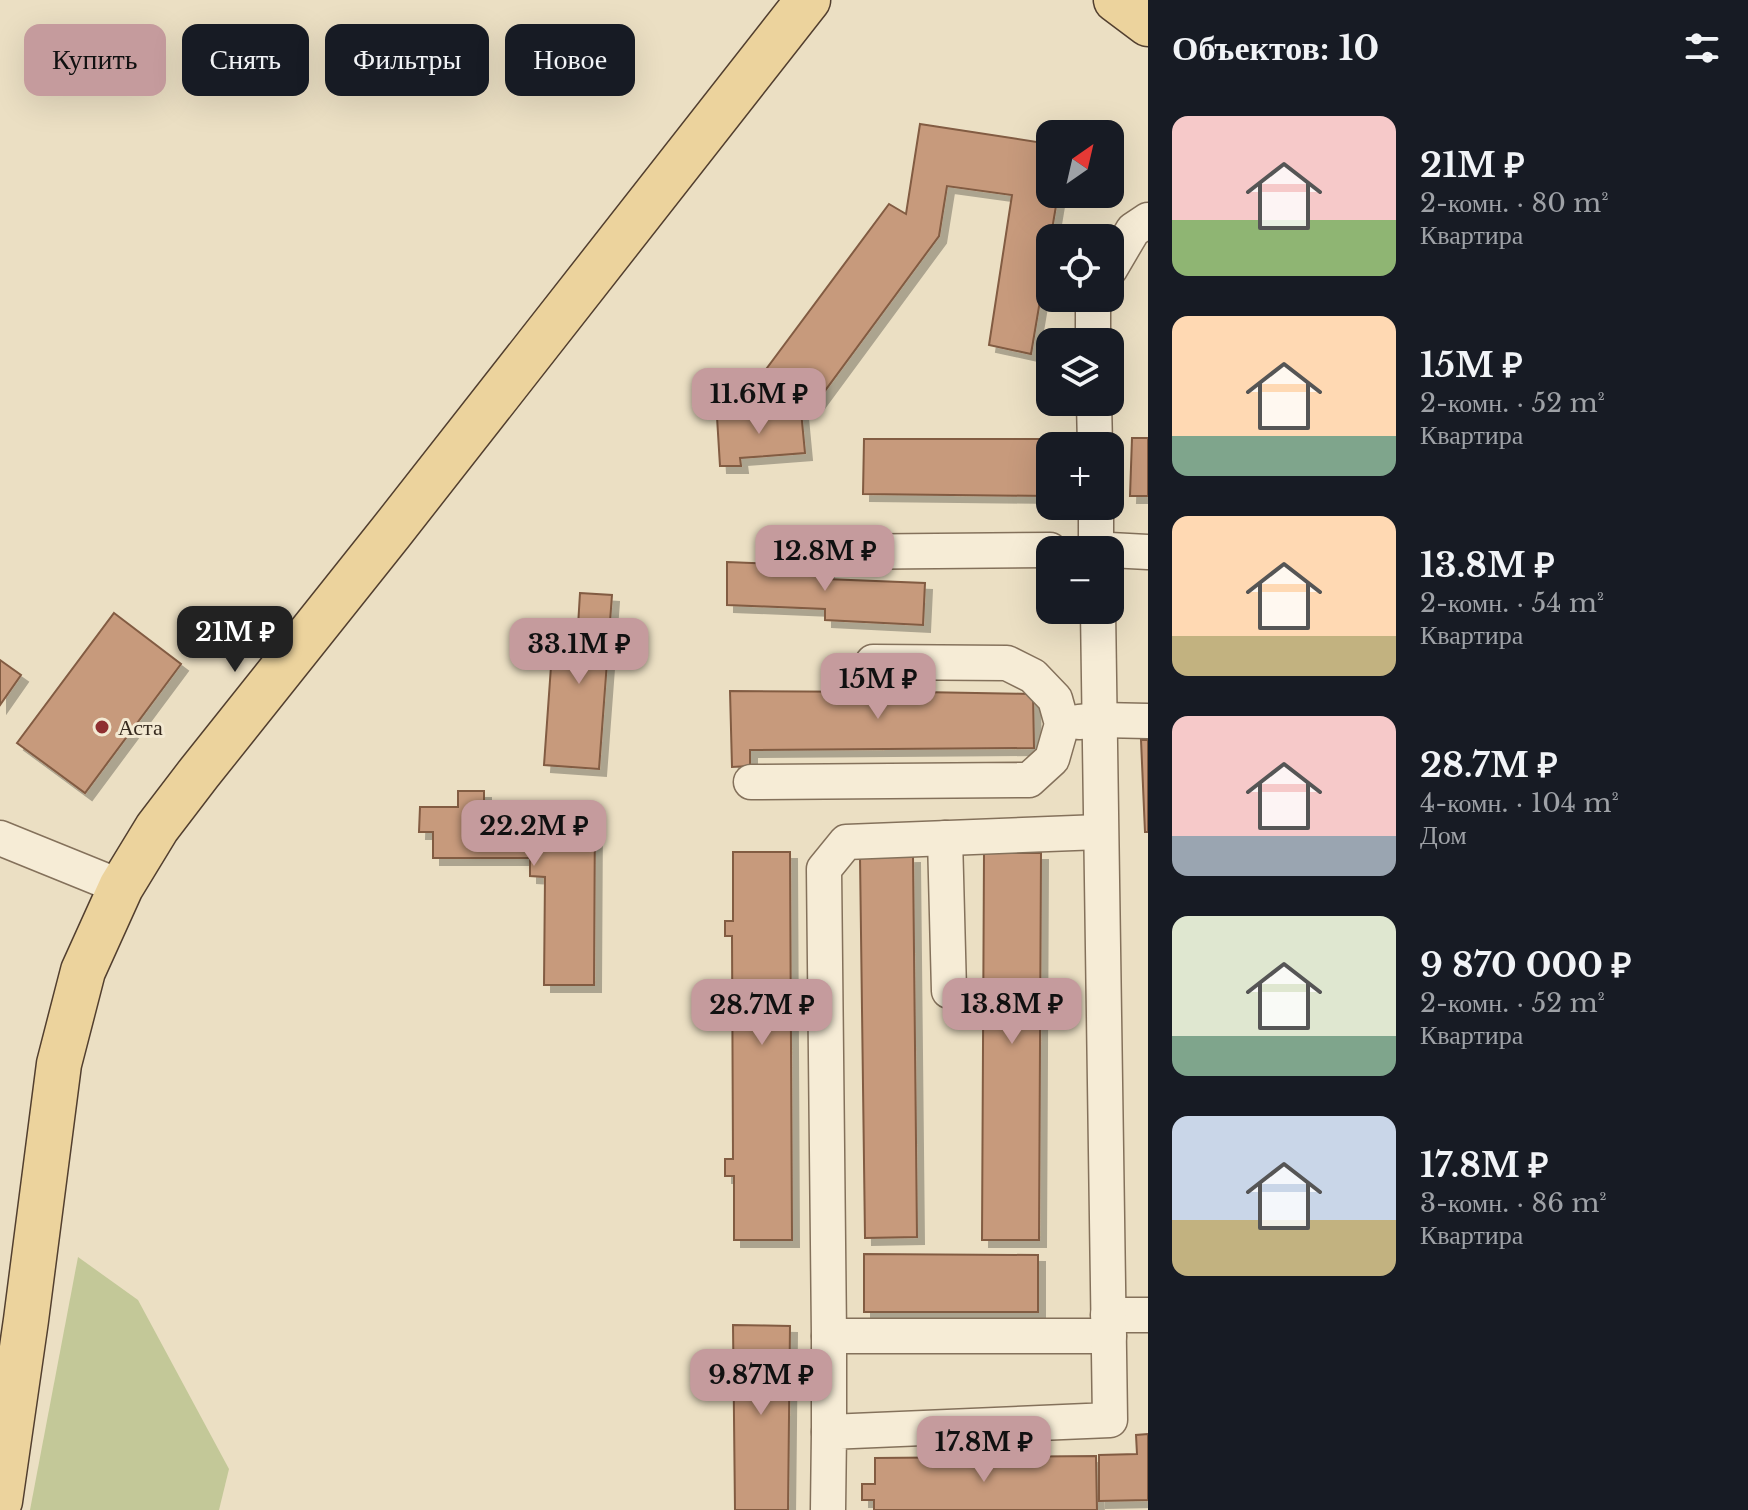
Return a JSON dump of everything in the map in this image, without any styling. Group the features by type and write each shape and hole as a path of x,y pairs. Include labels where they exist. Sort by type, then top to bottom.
{"main road":[{"path":"0,1501 13,1324 59,1064 83,971 121,887 157,828 199,773 808,0"},
{"path":"1116,0 1148,24"}],"lane":[{"path":"1124,245 1133,230 1148,220"},
{"path":"827,552 1036,550"},
{"path":"1124,551 1148,552"},
{"path":"829,1432 1110,1420 1098,624"},
{"path":"751,782 1029,780 1052,759 1062,724 1055,699 1033,676 1007,663 873,662"},
{"path":"1062,724 1101,720 1148,721"},
{"path":"828,1510 824,869 846,842 1100,832"},
{"path":"0,838 121,887"},
{"path":"945,838 949,991"},
{"path":"829,1336 1109,1326 1148,1315"}],"green space":[{"path":"78,1257 138,1300 229,1469 219,1510 30,1510"}],"building":[{"path":"920,124 1036,142 1036,208 1056,208 1053,224 1036,224 1038,312 1031,354 989,345 1012,195 947,186 939,236 813,407 764,372 889,204 906,214"},
{"path":"801,411 805,453 740,458 741,466 720,466 717,417"},
{"path":"1132,438 1148,438 1148,496 1130,496"},
{"path":"864,439 1036,439 1036,496 863,494"},
{"path":"727,562 827,566 826,579 925,583 923,625 825,620 825,609 727,605"},
{"path":"580,593 612,595 599,769 544,765 554,624 578,626"},
{"path":"114,613 181,664 85,793 17,743"},
{"path":"0,660 21,675 0,705"},
{"path":"902,683 921,683 920,692 1033,694 1034,748 750,750 750,766 732,767 730,691 900,692"},
{"path":"1141,740 1148,740 1148,832 1145,832"},
{"path":"458,791 484,791 484,807 595,807 594,985 544,985 545,877 530,876 530,858 433,858 433,832 419,832 420,807 458,807"},
{"path":"733,852 790,852 792,1240 734,1240 734,1176 725,1176 725,1159 733,1159 732,936 725,936 725,921 733,921"},
{"path":"984,853 1041,853 1039,1240 982,1240"},
{"path":"913,856 917,1237 865,1238 860,857"},
{"path":"864,1254 1038,1255 1038,1312 864,1312"},
{"path":"733,1325 790,1326 788,1510 735,1510"},
{"path":"1148,1434 1148,1500 1099,1501 1099,1455 1137,1454 1136,1435"},
{"path":"1096,1456 1097,1510 874,1510 874,1500 862,1500 862,1484 875,1484 875,1458"}],"place":[{"name":"Аста","path":"102,727"}]}
